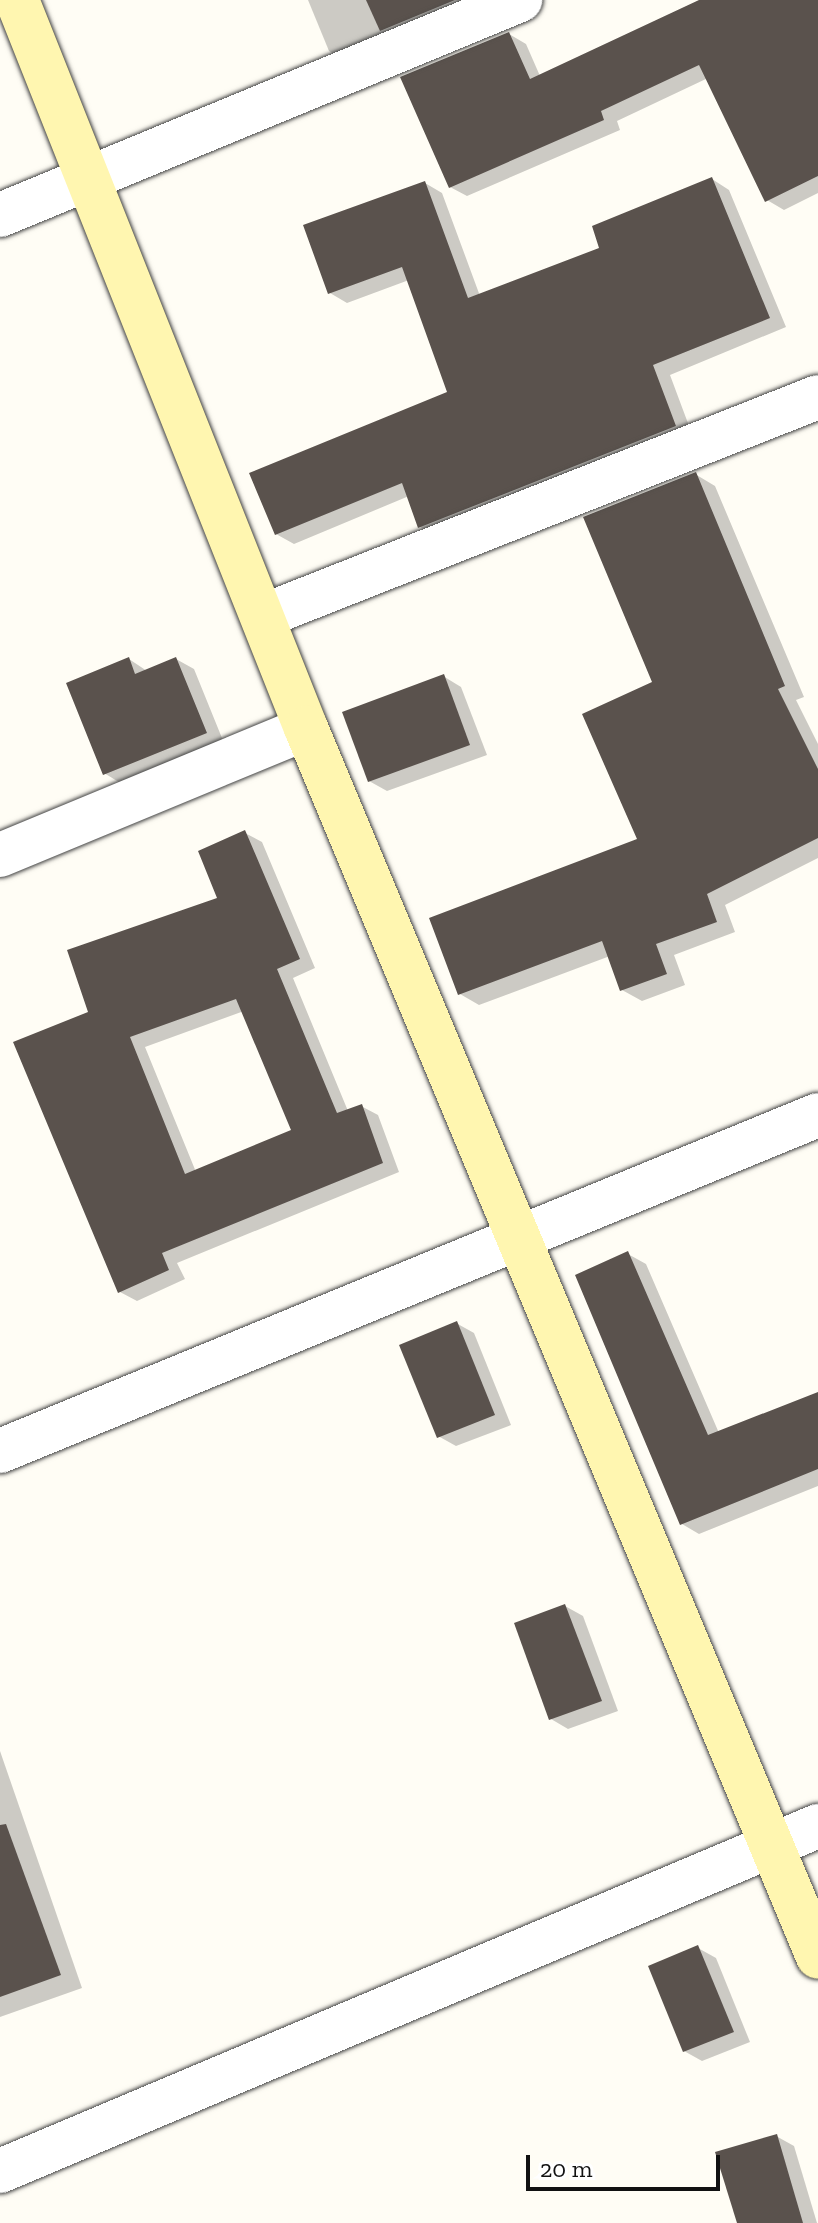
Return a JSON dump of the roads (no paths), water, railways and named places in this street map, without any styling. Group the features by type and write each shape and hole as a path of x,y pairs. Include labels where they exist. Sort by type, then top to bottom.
{"main road":[{"path":"17,0 86,180 266,615 306,728 818,1957"}],"street":[{"path":"0,215 520,0"},
{"path":"266,615 818,397"},
{"path":"0,855 306,728"},
{"path":"0,1451 518,1233 818,1115"},
{"path":"0,2171 818,1826"}]}
